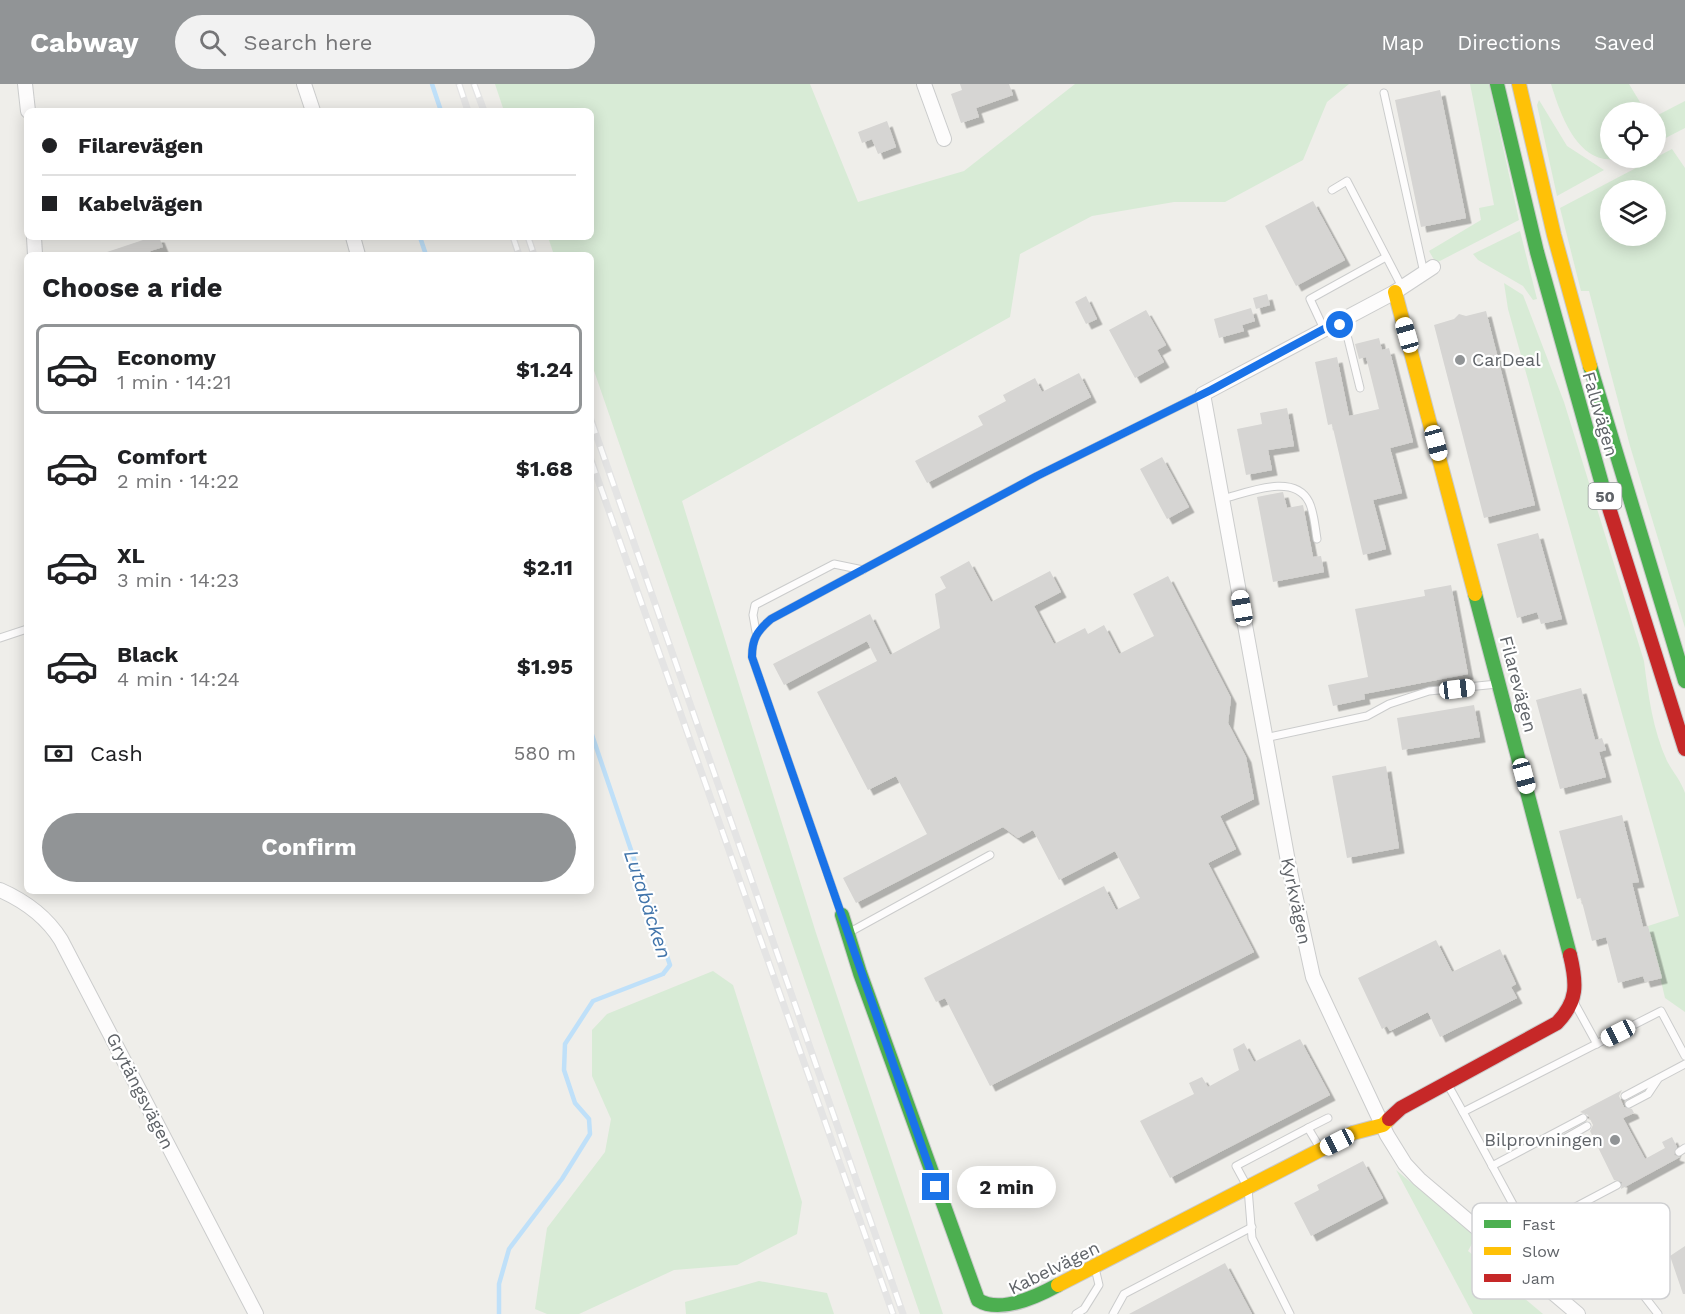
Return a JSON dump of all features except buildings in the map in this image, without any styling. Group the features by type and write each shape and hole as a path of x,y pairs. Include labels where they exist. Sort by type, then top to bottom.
{"main road":[{"name":"Faluvägen","path":"1497,84 1534,240 1575,395 1633,591 1685,749"},
{"name":"Faluvägen","path":"1519,84 1552,225 1624,489 1685,681"},
{"name":"Filarevägen","path":"1398,290 1570,954 1576,982 1574,1003"},
{"name":"Kabelvägen","path":"842,915 978,1300 988,1309 1003,1311 1095,1268 1353,1133 1383,1125"},
{"path":"1383,1125 1401,1108 1557,1023 1574,1003"}],"street":[{"path":"25,84 28,108"},
{"path":"304,84 312,108"},
{"path":"924,84 944,139"},
{"path":"1203,394 1398,290 1428,270"},
{"name":"Kyrkvägen","path":"1203,394 1289,867 1313,977 1383,1125 1406,1164 1419,1179 1472,1224"},
{"name":"Grytängsvägen","path":"0,890 29,906 47,921 61,940 256,1314"},
{"name":"Kyrkvägen","path":"1561,1299 1578,1314"}],"lane":[{"path":"1384,93 1428,270"},
{"path":"1332,190 1347,182 1386,257 1398,290"},
{"path":"1324,329 1310,299 1386,257"},
{"path":"1338,322 1348,339 1360,388"},
{"path":"842,915 752,657 752,644 756,633 771,619 937,530 1203,394"},
{"path":"1222,499 1274,487 1284,486 1297,489 1311,505 1317,539"},
{"path":"756,633 753,615 755,605 834,564 863,570"},
{"path":"0,638 24,630"},
{"path":"1265,738 1367,716 1389,704 1429,691 1500,684"},
{"path":"848,933 990,855"},
{"path":"1574,1003 1597,1044"},
{"path":"1463,1112 1661,1011 1685,1056"},
{"path":"1624,1096 1685,1064"},
{"path":"1629,1104 1648,1094 1660,1077"},
{"path":"1447,1082 1512,1203"},
{"path":"1290,1314 1252,1238 1248,1188 1236,1166 1328,1118"},
{"path":"1492,1166 1583,1118"},
{"path":"1545,1138 1564,1138 1587,1126"},
{"path":"1308,1128 1321,1150"},
{"path":"1583,1203 1617,1185"},
{"path":"1113,1314 1124,1294 1251,1227"},
{"path":"1077,1314 1084,1309 1099,1285 1095,1268"},
{"path":"1646,1299 1658,1314"}],"green space":[{"path":"495,84 810,84 858,202 964,171 1075,84 1349,84 1327,102 1303,160 1225,202 1174,202 1092,216 1020,254 1010,317 682,501 816,933 943,1314 920,1314 594,371 594,252 553,252 549,240 594,240 594,108 503,108"},
{"path":"1470,84 1489,84 1519,220 1436,263 1429,251 1481,220 1479,208 1494,205"},
{"path":"1551,84 1629,84 1640,102 1600,102 1600,157 1583,148 1574,137 1560,111"},
{"path":"1539,100 1567,146 1604,170 1557,196 1537,105"},
{"path":"1685,101 1685,128 1666,138 1666,111"},
{"path":"1672,149 1685,168 1685,628 1630,446 1589,291 1581,291 1560,208 1600,187 1600,246 1666,246 1666,180 1613,180 1636,168 1666,168 1666,152"},
{"path":"1520,231 1537,299 1533,300 1523,286 1478,260 1473,254"},
{"path":"1504,283 1523,295 1564,402 1644,661 1649,699 1658,737 1667,761 1685,793 1685,1012 1665,998 1648,926 1679,916 1508,309"},
{"path":"713,971 733,985 802,1202 797,1234 737,1265 674,1270 579,1314 547,1314 535,1309 547,1228 605,1152 611,1119 592,1076 592,1030 607,1014"},
{"path":"1396,1170 1472,1233 1472,1244 1468,1251 1472,1254 1472,1299 1525,1299 1543,1314 1473,1314"},
{"path":"759,1281 827,1293 834,1314 686,1314 685,1302"}],"waterway":[{"name":"Lutabäcken","path":"432,84 440,108"},
{"name":"Lutabäcken","path":"421,240 425,252"},
{"name":"Lutabäcken","path":"499,1314 499,1284 509,1249 562,1179 590,1134 589,1119 575,1103 564,1070 565,1044 593,1001 663,974 670,965 594,741"}],"railway":[{"path":"459,84 467,108"},
{"path":"474,84 483,108"},
{"path":"514,240 518,252"},
{"path":"529,240 533,252"},
{"path":"594,429 903,1314"},
{"path":"594,468 893,1314"}],"traffic: fast":[{"path":"1497,84 1537,252 1605,495"},
{"path":"1590,366 1685,681"},
{"path":"1475,594 1570,955"},
{"path":"842,915 860,973 978,1300 987,1304 1007,1305 1029,1299 1058,1285"}],"traffic: slow":[{"path":"1519,84 1554,235 1590,366"},
{"path":"1395,292 1475,594"},
{"path":"1058,1285 1353,1133 1383,1125 1389,1119"}],"traffic: jam":[{"path":"1605,495 1685,749"},
{"path":"1389,1119 1401,1108 1557,1023 1569,1007 1574,992 1574,975 1570,955"}],"place":[{"name":"CarDeal","path":"1460,360"},
{"name":"Bilprovningen","path":"1615,1140"}],"route":[{"path":"936,1187 752,657 752,644 756,633 771,619 1037,476 1211,390 1248,368 1338,322 1340,325"}]}
